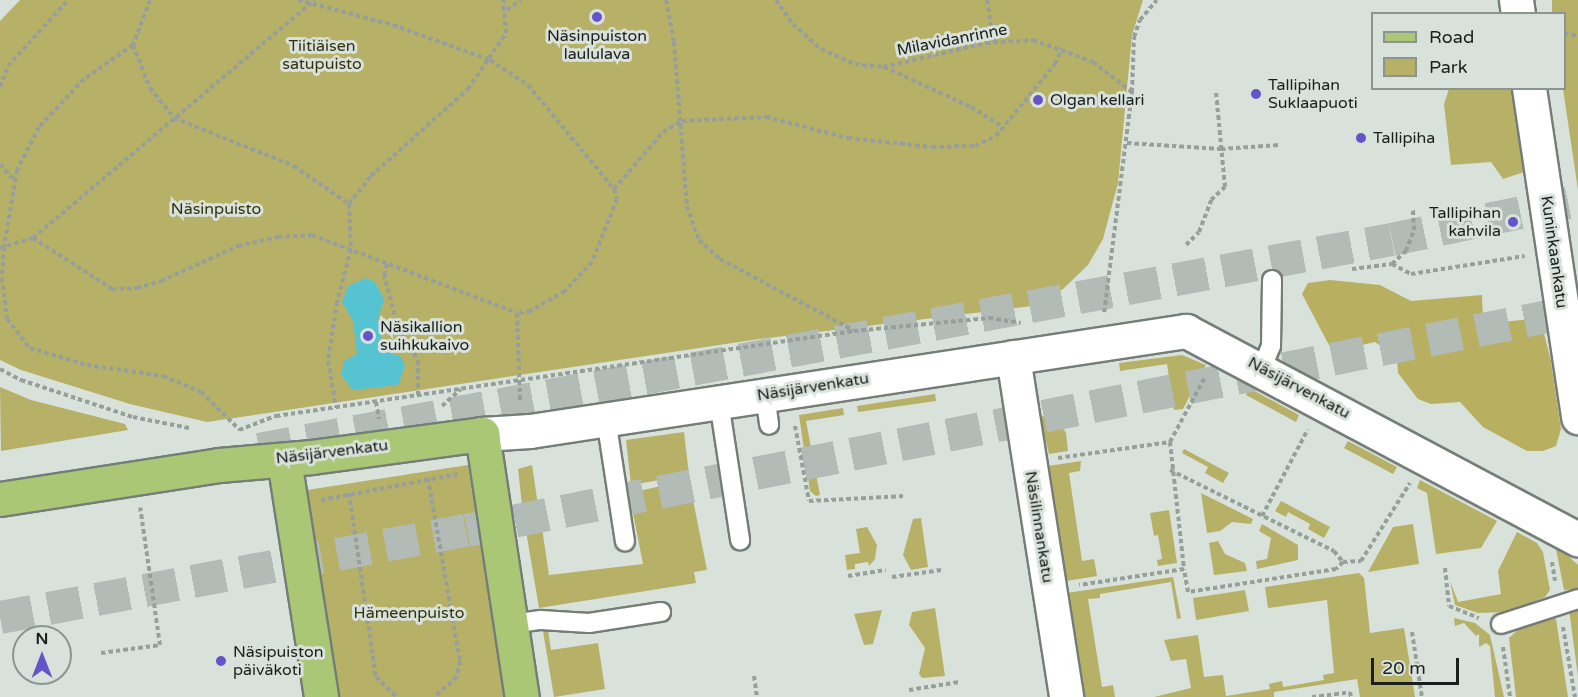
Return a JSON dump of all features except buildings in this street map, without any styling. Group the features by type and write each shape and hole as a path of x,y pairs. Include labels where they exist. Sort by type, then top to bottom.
{"main road":[{"name":"Näsijärvenkatu","path":"0,499 219,465 284,460 482,434"},
{"path":"482,434 522,697"},
{"path":"284,460 321,697"}],"street":[{"name":"Kuninkaankatu","path":"1529,90 1578,417"},
{"name":"Näsijärvenkatu","path":"482,434 719,402 767,410 1013,357 1186,331 1262,368 1578,539"},
{"name":"Näsilinnankatu","path":"1013,357 1066,697"}],"lane":[{"path":"1262,368 1271,346 1272,280"},
{"path":"719,402 740,540"},
{"path":"606,419 625,542"},
{"path":"1501,624 1578,599"},
{"path":"511,624 541,620 589,623 661,612"}],"path":[{"path":"0,87 8,66 68,0"},
{"path":"150,0 133,45 84,79 39,127 17,170 2,247 2,278 8,319 30,348 87,365 163,376 201,392 239,430 276,416 854,331 989,318 1032,325"},
{"path":"33,238 112,289 161,281 238,246 278,237 312,235 517,313 531,311 565,291 592,262 617,200 614,189 528,85 490,60 393,25 313,2 298,0"},
{"path":"336,408 328,361 337,302 351,249 349,204 378,169 468,89 490,60 506,33 507,10 503,0"},
{"path":"507,10 521,0"},
{"path":"666,0 682,121 687,206 699,240 720,259 854,331"},
{"name":"Milavidanrinne","path":"776,0 793,24 821,49 855,64 883,67 994,42 1033,40 1093,62 1132,92"},
{"path":"987,0 994,42"},
{"path":"1103,319 1127,142 1134,38 1140,20 1157,0"},
{"path":"2,247 33,238 313,2"},
{"path":"133,45 150,88 174,118 294,166 349,204"},
{"path":"614,189 663,132 682,121 766,117 848,138 932,147 975,146 996,136 1055,64 1062,49"},
{"path":"883,67 971,107 1003,127"},
{"path":"1186,245 1199,232 1211,200 1225,187 1216,92"},
{"path":"1127,142 1221,149 1279,146"},
{"path":"0,164 16,182"},
{"path":"1392,264 1406,250 1414,230 1413,210"},
{"path":"1352,269 1392,264 1411,274 1534,254"},
{"path":"387,264 384,274 396,320 418,361 418,396"},
{"path":"517,313 520,406"},
{"path":"0,369 21,380 132,417 189,428"},
{"path":"1206,374 1170,442 1170,470 1188,592 1336,569 1344,562 1361,561 1414,473"},
{"path":"376,402 380,422"},
{"path":"1262,516 1313,419"},
{"path":"794,421 809,501 905,496"},
{"path":"1052,459 1170,442"},
{"path":"1170,470 1334,551 1344,562"},
{"path":"309,503 349,492 470,473"},
{"path":"428,478 460,661 457,676 434,697"},
{"path":"349,492 376,676 397,697"},
{"path":"101,652 160,645 139,504"},
{"path":"1066,587 1184,568"},
{"path":"1445,568 1449,606 1501,624 1510,697"},
{"path":"848,576 886,570"},
{"path":"892,577 942,570"},
{"path":"1412,632 1422,697"},
{"path":"754,676 758,697"},
{"path":"909,690 959,682"},
{"path":"1312,697 1350,692 1351,697"}],"green space":[{"name":"Näsinpuisto","path":"20,0 1143,0 1132,35 1118,183 1103,239 1088,265 1063,289 1032,306 759,339 207,422 130,404 21,370 0,360 0,21"},
{"path":"1552,0 1578,0 1578,190 1563,90 1566,90 1566,12 1552,12"},
{"path":"1449,90 1511,90 1524,172 1503,179 1491,162 1451,165 1444,104"},
{"path":"1182,355 1206,365 1183,409 1174,410 1167,364 1120,371 1119,363"},
{"path":"0,387 31,400 125,424 128,430 1,451"},
{"path":"1249,388 1299,415 1296,422 1246,395"},
{"path":"935,394 936,401 858,412 857,406"},
{"path":"843,408 844,415 806,421 820,495 816,496 810,491 799,415"},
{"path":"1059,412 1058,419 1066,433 1068,451 1049,454 1040,417"},
{"path":"684,432 689,475 631,485 626,440"},
{"path":"1348,441 1397,467 1393,474 1344,448"},
{"path":"1184,449 1229,473 1223,483 1205,473 1208,467 1182,453"},
{"path":"1081,461 1080,471 1069,473 1082,561 1094,559 1097,576 1066,581 1048,466"},
{"name":"Hämeenpuisto","path":"468,465 505,697 339,697 307,490"},
{"path":"532,465 539,512 523,514 518,469"},
{"path":"689,480 707,570 694,572 696,583 539,608 526,531 542,528 549,575 643,564 629,493"},
{"path":"1420,480 1497,521 1481,548 1436,554 1427,493 1417,488"},
{"path":"1201,493 1253,519 1251,524 1232,522 1220,531 1207,533"},
{"path":"1281,501 1330,527 1324,538 1308,529 1310,524 1288,512 1286,517 1275,511"},
{"path":"1169,510 1177,563 1158,566 1157,560 1162,559 1158,535 1154,536 1150,513"},
{"path":"921,518 928,567 911,570 903,555 913,519"},
{"path":"1262,524 1298,545 1298,560 1257,569 1256,561 1267,559 1271,538 1259,531"},
{"path":"1413,524 1419,564 1368,572 1393,527"},
{"path":"867,527 877,545 875,559 869,566 868,562 855,564 855,569 847,570 845,555 860,553 856,529"},
{"path":"1517,532 1537,543 1543,552 1550,590 1545,597 1507,612 1478,613 1455,605 1450,581 1458,602 1501,594 1498,571"},
{"path":"1218,541 1225,554 1245,563 1247,571 1214,575 1209,543"},
{"path":"1555,544 1578,565 1578,589 1564,590"},
{"path":"1359,573 1364,578 1370,633 1404,628 1415,697 1360,697 1357,679 1274,692 1274,697 1154,697 1191,688 1186,659 1171,661 1164,640 1198,635 1204,677 1223,675 1226,696 1270,689 1269,684 1282,681 1283,687 1324,680 1323,675 1334,673 1327,600 1268,608 1265,587"},
{"path":"1173,577 1181,618 1177,619 1171,582 1100,594 1100,598 1088,599 1102,687 1113,685 1115,697 1083,697 1067,593"},
{"path":"1245,590 1249,611 1196,620 1193,598"},
{"path":"935,608 945,676 922,678 919,674 925,648 909,625 912,612"},
{"path":"1578,608 1578,677 1569,609"},
{"path":"882,610 873,644 864,645 854,614"},
{"path":"1454,618 1475,623 1490,635 1504,697 1495,697 1490,646 1486,643 1479,647 1479,634 1476,636 1464,623 1455,626"},
{"path":"1542,618 1556,619 1568,697 1516,697 1509,638 1524,624"},
{"path":"548,630 551,650 598,643 605,689 554,697 543,631"}],"shaded area":[{"path":"1330,280 1380,285 1411,301 1482,295 1483,320 1492,323 1540,318 1551,361 1561,429 1556,446 1543,451 1527,451 1483,427 1460,402 1431,404 1418,399 1398,373 1397,357 1375,342 1349,348 1330,347 1302,294 1308,283"}],"water":[{"name":"Näsikallion suihkukaivo","path":"366,278 375,282 384,299 378,318 383,350 401,357 405,366 398,385 353,390 341,375 344,361 357,354 353,321 342,302 348,286"}],"tunnel":[{"path":"259,449 1392,239 1578,200"},
{"path":"0,617 467,530 1578,310"}],"place":[{"name":"Näsinpuiston laululava","path":"597,17"},
{"name":"Tallipihan Suklaapuoti","path":"1256,94"},
{"name":"Olgan kellari","path":"1038,100"},
{"name":"Tallipiha","path":"1361,138"},
{"name":"Tallipihan kahvila","path":"1513,222"},
{"name":"Näsikallion suihkukaivo","path":"368,336"},
{"name":"Näsipuiston päiväkoti","path":"221,661"}],"park label":[{"name":"Tiitiäisen satupuisto","path":"322,55"}]}
